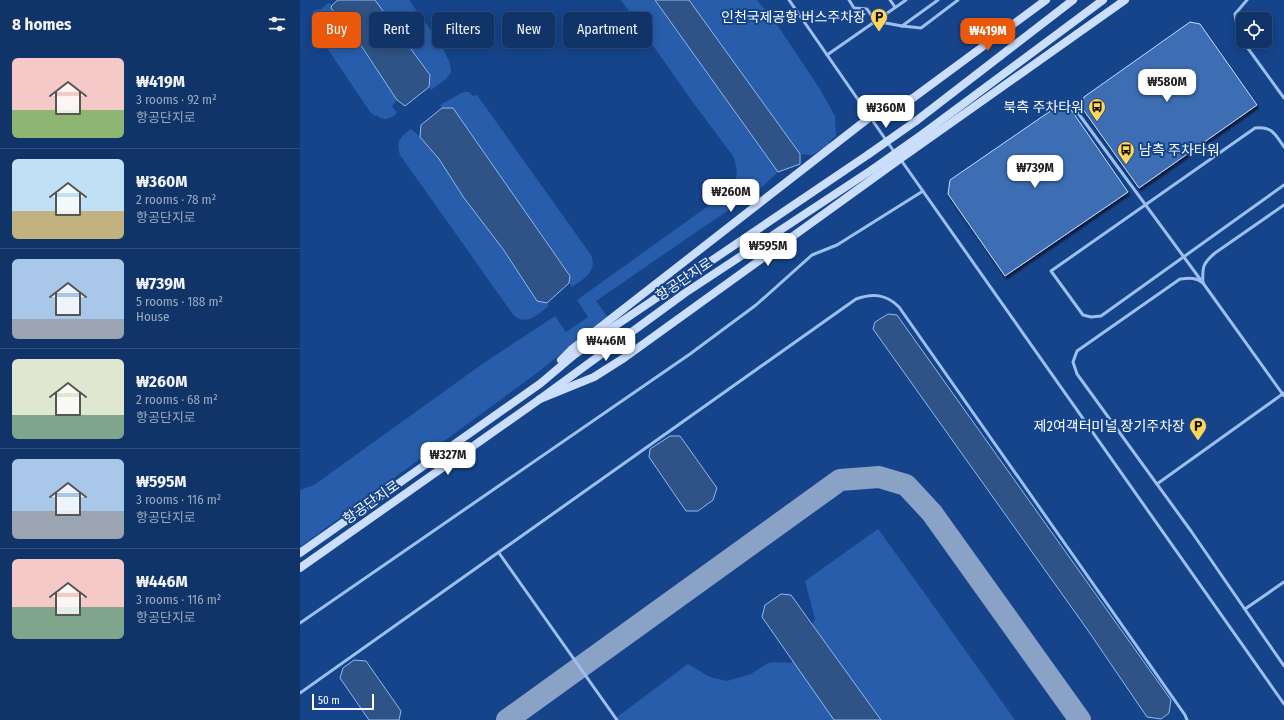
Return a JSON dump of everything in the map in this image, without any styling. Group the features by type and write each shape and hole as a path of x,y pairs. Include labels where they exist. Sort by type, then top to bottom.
{"street":[{"path":"607,327 870,117 913,98 1046,0"},
{"name":"항공단지로","path":"300,553 541,383 572,352 607,327 869,154 1073,0"},
{"name":"항공단지로","path":"300,568 540,399 684,293 873,169 924,133 1103,0"},
{"path":"540,399 594,377 624,358 900,159 1125,0"}],"lane":[{"path":"789,0 1284,704"},
{"path":"849,0 854,8 867,9 876,21 921,28 958,0"},
{"path":"890,0 895,7"},
{"path":"827,56 906,0"},
{"path":"902,26 938,0"},
{"path":"1247,0 1235,14 1239,36 1284,98"},
{"path":"1078,113 1146,204 1283,394 1157,484"},
{"path":"1284,147 1273,131 1264,127 1255,128 1051,272 1083,315 1091,317 1101,316 1284,185"},
{"path":"300,623 690,354 756,305 812,255 836,245 923,191"},
{"path":"1203,283 1202,270 1207,260 1215,252 1284,205"},
{"path":"1203,283 1198,279 1180,279 1077,351 1073,362 1077,374 1157,484 1284,666"},
{"path":"300,693 856,300 872,295 886,297 899,307 1185,715 1187,720"},
{"path":"499,553 617,720"},
{"path":"1245,609 1284,582"}],"shaded area":[{"path":"338,0 375,0 384,12 369,12 369,48 410,48 430,75 429,87 405,106 397,100 361,46 361,12 334,12 331,8 332,5"},
{"path":"375,0 409,0 418,12 384,12"},
{"path":"621,0 655,0 778,172 759,190 596,301 607,316 537,373 300,547 300,490 314,485 481,365 555,316 566,332 588,317 577,300 729,191 732,187 737,174 733,156 652,44 652,12 629,12"},
{"path":"655,0 689,0 800,154 800,164 778,172"},
{"path":"689,0 757,0 778,26 820,89 835,116 836,136 829,142 829,145 812,155 800,154"},
{"path":"328,3 332,5 331,8 334,12 313,12 321,9"},
{"path":"424,21 432,32 432,48 442,48 450,64 451,72 446,79 431,90 429,87 430,75 410,48 424,48"},
{"path":"361,47 397,100 392,106 397,113 392,117 384,119 377,115 375,116 370,112 327,48"},
{"path":"463,92 469,92 473,96 477,95 591,255 593,266 591,270 585,278 572,287 569,283 570,276 453,108 442,108 440,105"},
{"path":"442,108 453,108 570,276 569,283 547,303 537,301 503,249 464,198 439,159 420,137 421,125"},
{"path":"411,129 439,159 464,198 503,249 537,301 547,303 549,306 535,316 526,320 522,320 512,313 400,155 398,146 400,140 404,134"},
{"path":"888,314 897,315 1171,700 1169,713 1161,719 1147,717 1087,629 873,329 875,322"},
{"path":"670,436 680,436 717,488 713,500 698,511 686,511 649,457 650,449"},
{"path":"878,529 1015,720 619,720 617,717 688,664 710,677 727,681 751,674 768,663 791,663 815,619 805,581"},
{"path":"781,594 791,595 881,720 834,720 762,617 765,605"},
{"path":"354,660 366,661 401,711 399,720 369,720 340,678 343,668"}],"building":[{"path":"1190,22 1200,24 1257,105 1139,188 1082,108 1084,97"},
{"path":"1065,101 1128,192 1005,276 948,194 950,180"}],"taxiway":[{"path":"507,720 840,480 879,477 906,485 932,513 1080,720"}],"place":[{"name":"인천국제공항 버스주차장","path":"879,32"},
{"name":"북측 주차타워","path":"1097,122"},
{"name":"남측 주차타워","path":"1126,165"},
{"name":"제2여객터미널 장기주차장","path":"1198,441"}]}
